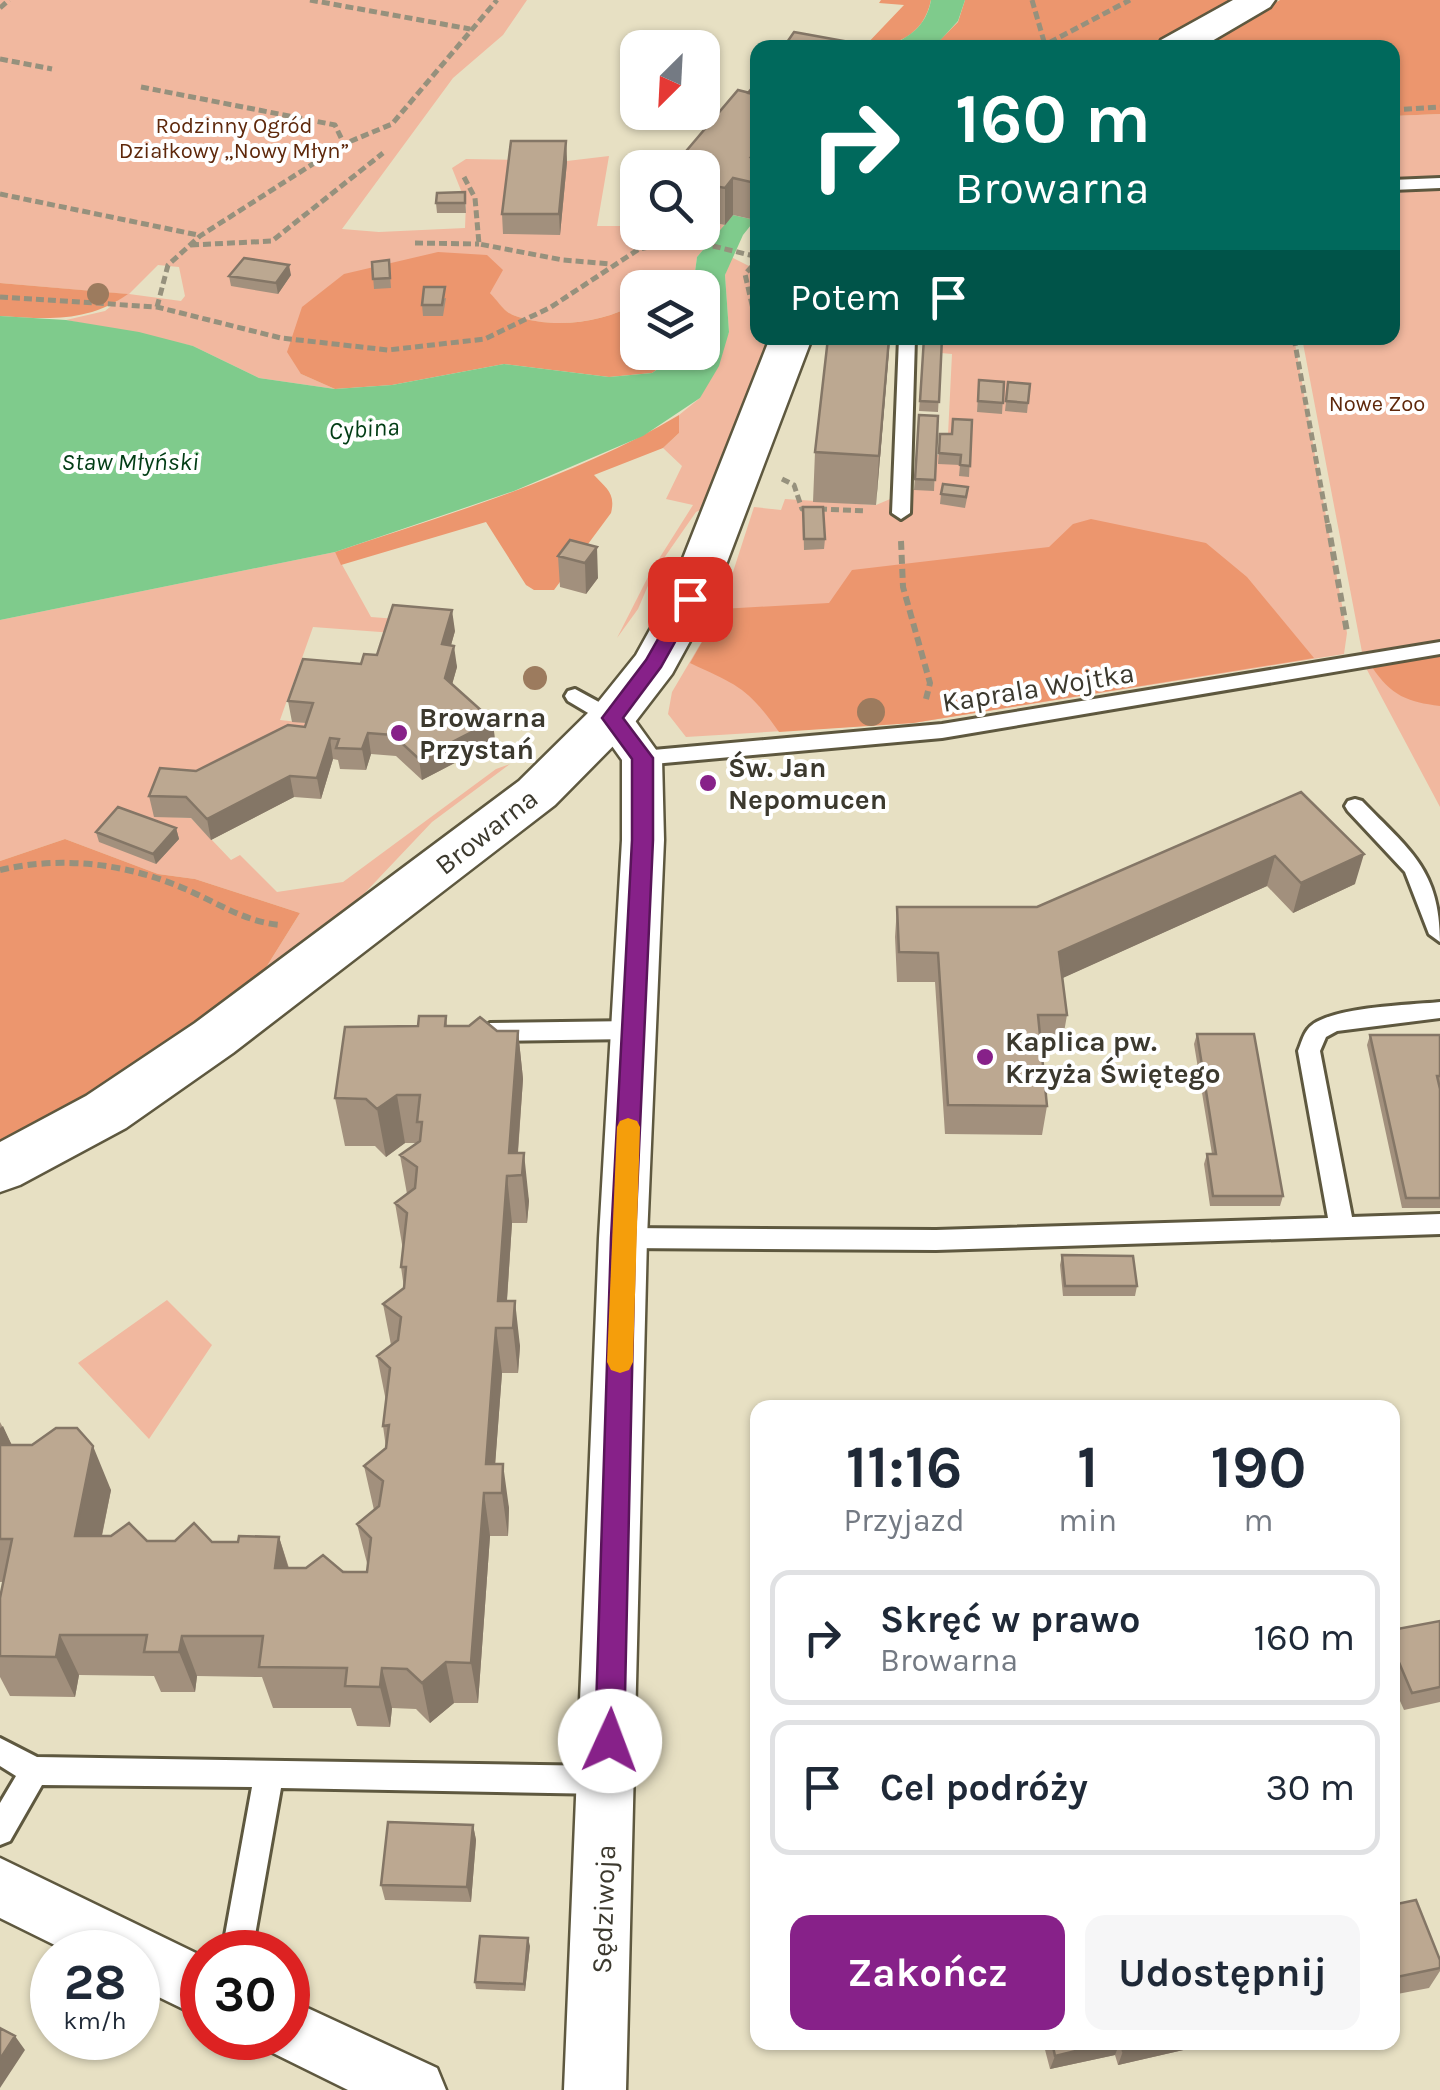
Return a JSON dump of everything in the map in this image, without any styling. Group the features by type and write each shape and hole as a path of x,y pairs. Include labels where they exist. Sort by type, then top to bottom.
{"street":[{"path":"1188,40 1258,0"},
{"name":"Browarna","path":"0,1170 106,1112 214,1038 536,792 610,724 676,626 787,345"},
{"name":"Sędziwoja","path":"595,2090 633,1030 610,724"},
{"path":"0,1887 86,1930"},
{"path":"310,2040 415,2090"}],"lane":[{"path":"1400,185 1440,183"},
{"path":"901,513 907,345"},
{"name":"Kaprala Wojtka","path":"610,724 906,734 1440,648"},
{"path":"1355,806 1414,868 1440,934"},
{"path":"1342,1227 1309,1051 1317,1032 1333,1023 1440,1010"},
{"path":"462,1034 633,1030"},
{"path":"623,1238 936,1240 1440,1224"},
{"path":"0,1750 34,1771 608,1780"},
{"path":"0,1831 34,1771"},
{"path":"240,1930 270,1774"}],"path":[{"path":"0,8 10,0"},
{"path":"310,0 471,29"},
{"path":"157,306 168,265 200,236 344,144 392,124 497,0"},
{"path":"1032,0 1038,11 1041,40"},
{"path":"1053,40 1130,0"},
{"path":"0,59 52,69"},
{"path":"141,87 336,125 344,144"},
{"path":"1400,110 1440,108"},
{"path":"190,245 272,241 382,154"},
{"path":"464,177 475,198 480,244"},
{"path":"0,194 200,236"},
{"path":"0,297 157,306 281,338 388,350 485,339 552,307 639,249 673,242 750,255"},
{"path":"415,243 480,244 563,260 614,264"},
{"path":"1295,345 1347,633 1342,648 1346,664"},
{"path":"739,473 780,478 794,486 802,509 901,513 903,587 930,684 924,708 906,734"},
{"path":"0,870 29,861 70,860 185,889 258,925 295,921"}],"green space":[{"name":"Rodzinny Ogród Działkowy „Nowy Młyn”","path":"0,0 527,0 503,35 453,78 342,229 379,232 465,228 466,203 452,168 466,159 567,161 609,156 597,226 620,226 620,250 703,250 697,257 695,270 620,270 620,311 593,320 528,320 503,309 490,293 301,374 335,389 259,378 193,346 66,320 105,311 126,294 0,283","holes":["158,265 179,267 185,296 181,301 129,294"]},
{"name":"Nowe Zoo","path":"1440,114 1440,640 1362,652 1303,345 1400,345 1400,116"},
{"path":"731,257 750,266 750,345 768,345 705,508 696,512 653,574 638,609 617,638 650,573 693,505 666,499 682,466 663,448 679,433 679,415 700,398 712,370 720,370 720,352 729,332 725,275"},
{"path":"923,345 1295,345 1347,633 1344,654 913,723 686,737 668,714 672,692 721,609 754,507 781,510 785,499 876,505 914,489 934,490 936,455 947,455 952,354 941,353 941,346"},
{"path":"335,552 371,617 397,619 394,633 313,627 280,720 316,724 155,816 191,818 231,860 240,855 277,892 343,882 496,769 510,764 432,822 360,898 364,901 257,982 300,913 195,879 158,874 65,839 0,861 0,620"},
{"path":"1440,656 1440,807 1366,668"},
{"path":"167,1300 212,1345 149,1439 78,1363"}],"shaded area":[{"path":"931,0 922,22 901,40 871,40 904,5 879,3"},
{"path":"965,0 1237,0 1166,40 940,40 958,22"},
{"path":"1280,0 1440,0 1440,114 1400,116 1400,40 1212,40"},
{"path":"438,252 487,255 503,270 490,293 504,309 528,320 560,323 593,320 620,311 620,370 656,370 609,377 504,364 392,385 335,389 301,374 287,352 302,307 344,274"},
{"path":"0,283 128,294 97,310 67,317 0,316"},
{"path":"679,415 679,433 663,448 594,475 611,496 611,513 554,590 534,590 526,585 486,522 341,565 335,552 554,476"},
{"path":"1091,519 1206,543 1247,577 1314,658 913,723 779,732 741,689 690,663 721,609 829,603 852,570 1049,547 1073,524"},
{"path":"1440,656 1440,706 1401,696 1372,667"},
{"path":"65,839 158,874 195,879 300,913 257,982 139,1066 0,1149 0,861"}],"water":[{"path":"931,0 965,0 958,21 941,40 902,40 925,17"},
{"name":"Staw Młyński","path":"733,215 750,219 750,226 725,275 729,332 720,363 720,270 695,270 697,257 703,250 720,250 720,230"},
{"name":"Staw Młyński","path":"0,316 66,320 139,332 193,346 259,378 335,389 392,385 504,364 609,377 717,370 700,398 643,436 514,491 335,552 0,620"}],"building":[{"path":"794,32 838,40 788,40"},
{"path":"738,90 750,93 750,182 733,178 725,188 720,187 720,150 687,150 704,130 720,130 720,111"},
{"path":"511,141 566,141 559,214 502,214"},
{"path":"465,192 465,203 436,203 437,193"},
{"path":"244,258 289,265 276,283 229,276"},
{"path":"389,260 390,278 373,279 372,262"},
{"path":"424,287 445,287 442,305 422,305"},
{"path":"827,345 888,345 879,456 815,452"},
{"path":"924,345 942,345 939,402 920,401"},
{"path":"979,380 1004,382 1003,403 978,401"},
{"path":"1008,382 1030,384 1028,403 1006,401"},
{"path":"919,415 938,416 935,480 915,479"},
{"path":"953,419 972,420 970,466 960,465 961,455 939,453 940,434 952,434"},
{"path":"943,484 968,487 966,497 941,494"},
{"path":"803,507 823,507 825,539 804,539"},
{"path":"570,540 597,547 585,563 558,556"},
{"name":"Browarna Przystań","path":"393,605 452,610 442,644 454,646 445,678 493,721 419,759 393,735 368,733 362,749 336,748 339,739 330,738 317,778 290,776 207,819 186,797 149,796 160,768 196,771 288,725 305,727 313,703 288,701 303,659 361,664 364,654 377,655"},
{"path":"1301,792 1364,854 1301,883 1275,856 1059,952 1067,1015 1038,1015 1047,1106 948,1105 938,953 899,952 897,907 1037,907"},
{"path":"118,807 176,828 153,854 96,832"},
{"path":"419,1016 446,1016 445,1026 469,1026 480,1017 497,1031 518,1031 509,1153 524,1153 522,1175 507,1176 498,1301 515,1301 513,1328 496,1328 486,1464 503,1464 502,1493 484,1493 471,1663 446,1662 422,1683 407,1669 382,1668 380,1687 345,1686 347,1668 259,1667 263,1636 182,1636 179,1652 144,1652 147,1635 60,1635 56,1657 0,1656 0,1598 12,1539 0,1539 0,1445 32,1445 56,1428 77,1428 93,1446 75,1536 111,1536 129,1523 147,1541 175,1541 194,1523 212,1542 238,1542 239,1536 279,1537 275,1568 306,1568 323,1555 343,1572 367,1572 371,1538 357,1524 379,1506 383,1481 364,1466 386,1448 389,1425 383,1426 390,1368 377,1356 398,1340 401,1317 383,1304 404,1288 406,1267 401,1267 407,1213 395,1203 415,1188 417,1167 400,1155 420,1141 422,1122 417,1122 420,1095 397,1095 377,1109 366,1099 335,1098 345,1027 418,1026"},
{"path":"1197,1034 1254,1034 1283,1196 1213,1196 1207,1154 1216,1154"},
{"path":"1370,1035 1440,1035 1440,1198 1406,1198"},
{"path":"1062,1255 1133,1256 1137,1286 1065,1286"},
{"path":"1440,1621 1440,1687 1412,1693 1400,1665 1400,1628"},
{"path":"388,1822 473,1825 467,1887 381,1885"},
{"path":"1416,1900 1440,1968 1400,1976 1400,1903"},
{"path":"480,1936 528,1938 524,1984 475,1982"},
{"path":"0,2028 15,2036 0,2059"},
{"path":"1054,2050 1080,2050 1055,2056"}],"slow traffic":[{"path":"620,1362 628,1127"}],"place":[{"name":"Browarna Przystań","path":"399,733"},
{"name":"Św. Jan Nepomucen","path":"708,783"},
{"name":"Kaplica pw. Krzyża Świętego","path":"985,1057"}],"route":[{"path":"610,1741 623,1238 642,840 642,758 612,718 654,663 690,599"}],"water label":[{"name":"Cybina","path":"364,428"}]}
